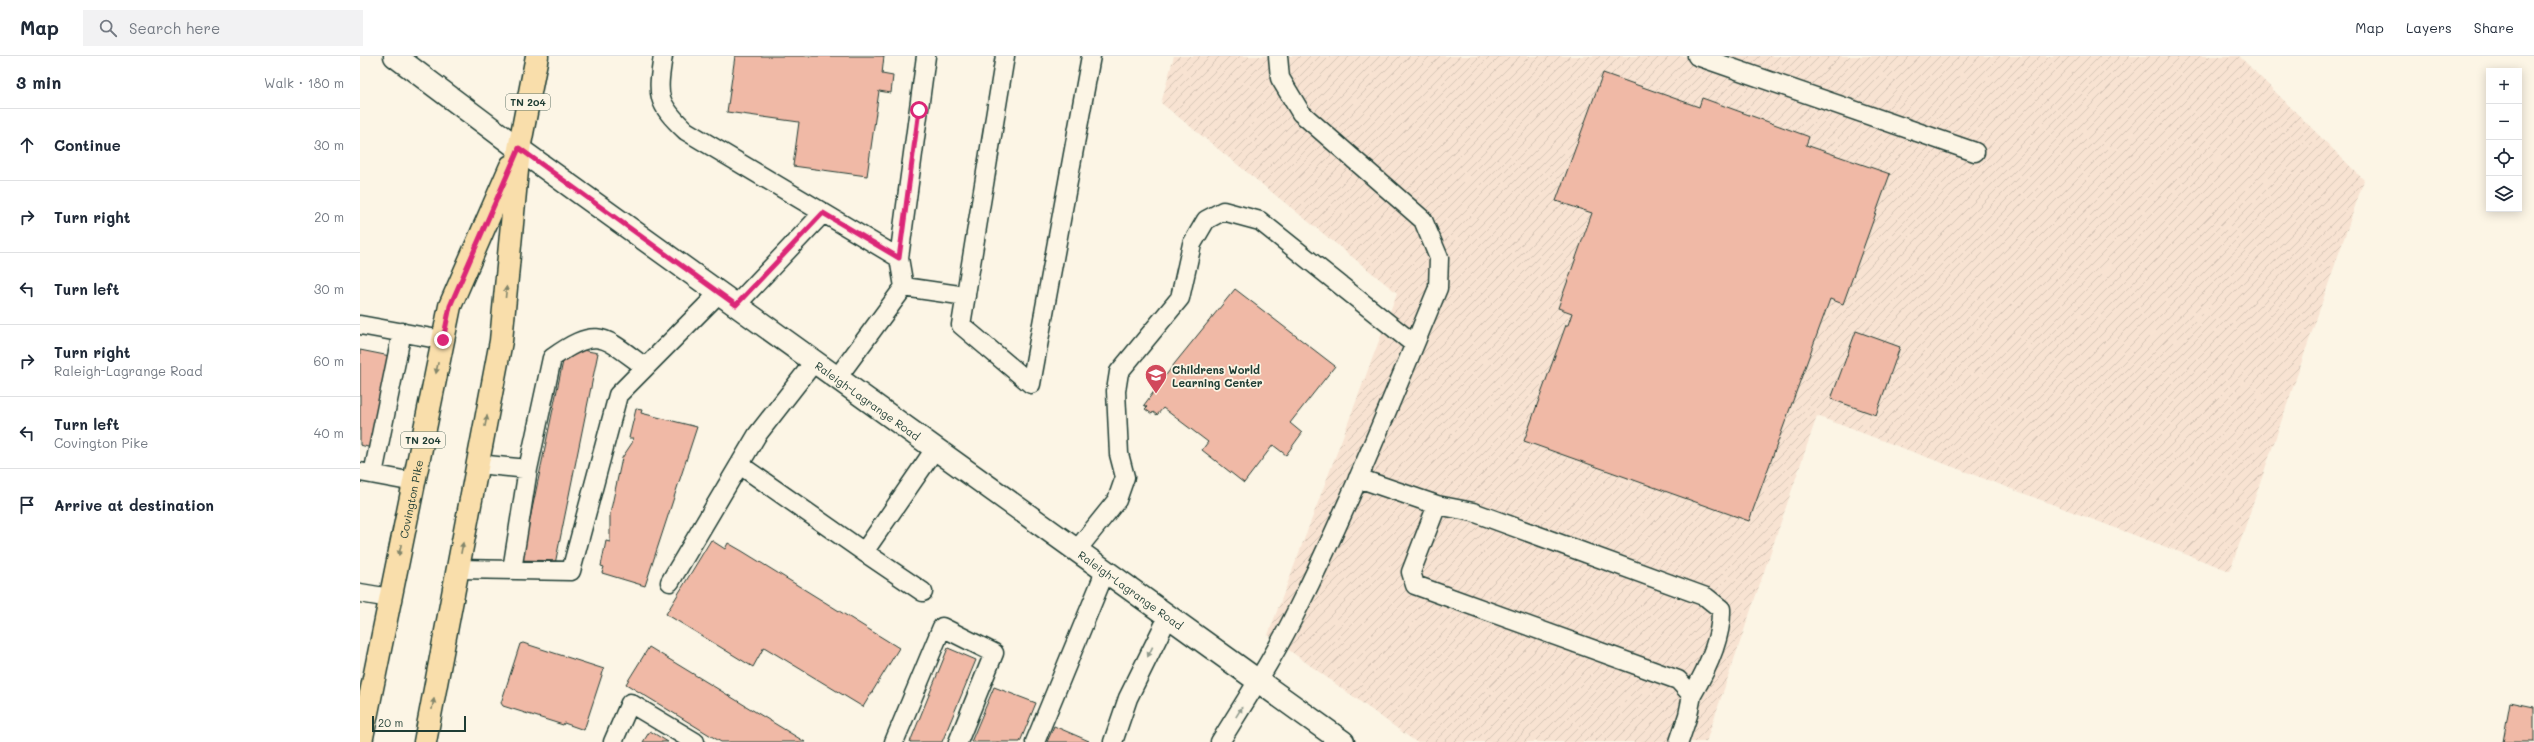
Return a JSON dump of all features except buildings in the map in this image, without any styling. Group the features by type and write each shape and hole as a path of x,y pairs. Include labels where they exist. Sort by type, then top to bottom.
{"main road":[{"name":"Raleigh-Lagrange Road","path":"395,56 718,293 1257,682 1343,742"},
{"name":"Covington Pike","path":"426,742 501,341 519,148 536,56"},
{"name":"Covington Pike","path":"361,742 366,688 390,598 450,306 519,148"}],"lane":[{"path":"663,56 659,87 662,101 670,116 686,131 899,258"},
{"path":"837,378 904,288 899,258 926,56"},
{"path":"1005,56 961,324 1031,384 1091,56"},
{"path":"1220,742 1257,682 1298,609 1358,478 1438,288 1439,258 1423,220 1300,113 1280,78 1278,56"},
{"path":"1697,56 1975,152"},
{"path":"1076,551 1117,500 1125,477 1119,454 1116,392 1119,372 1180,298 1192,244 1206,220 1223,211 1260,221 1414,344"},
{"path":"736,305 823,213"},
{"path":"904,288 966,296"},
{"path":"458,569 571,571 618,395 718,293"},
{"path":"360,324 443,340"},
{"path":"402,332 366,473 414,482"},
{"path":"512,570 528,469 552,358 573,343 588,337 606,339 645,367"},
{"path":"670,582 757,435 814,362"},
{"path":"864,552 935,449"},
{"path":"478,464 528,469"},
{"path":"740,465 923,592"},
{"path":"1358,478 1437,505 1473,512 1706,597 1721,609 1722,622 1704,674 1692,696 1688,715 1679,742"},
{"path":"1437,505 1411,572 1415,585 1678,680 1692,696"},
{"path":"1035,742 1105,572"},
{"path":"360,593 390,598"},
{"path":"1113,742 1128,698 1168,618"},
{"path":"894,742 942,627 994,653 958,742"},
{"path":"613,742 630,703 695,742"}],"shaded area":[{"path":"1174,56 2239,56 2364,180 2230,571 1817,416 1706,742 1416,742 1268,635 1397,293 1161,103"}],"place":[{"name":"Childrens World Learning Center","path":"1156,394"}],"route":[{"path":"443,340 450,306 519,148 736,305 823,213 899,258 919,110"}]}
